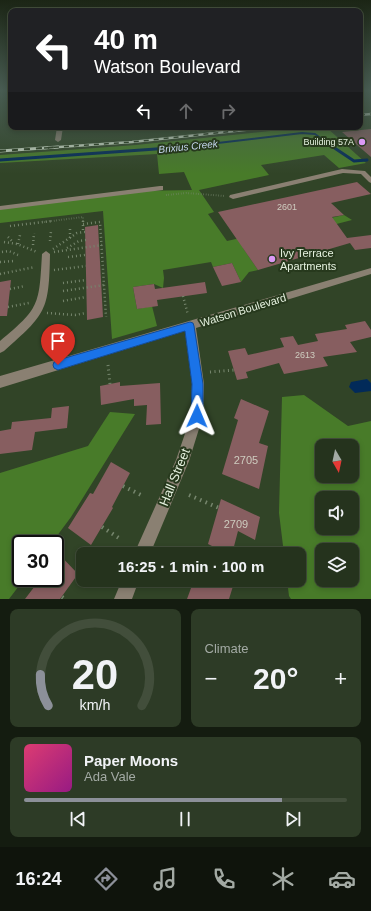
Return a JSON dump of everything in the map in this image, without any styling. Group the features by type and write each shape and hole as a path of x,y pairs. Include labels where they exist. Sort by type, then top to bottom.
{"street":[{"path":"58,140 60,130"},
{"path":"364,172 364,169 370,167"},
{"path":"233,196 330,175 342,171 364,172 371,181"},
{"path":"0,208 160,188"},
{"path":"0,348 36,314 43,299 45,289 45,259"},
{"name":"Watson Boulevard","path":"0,382 189,321 371,271"},
{"name":"Hall Street","path":"145,547 182,461 197,416 198,384 189,321"},
{"path":"123,599 128,587"}],"path":[{"path":"160,188 163,195 186,193 233,196"},
{"path":"10,226 83,217 84,232 77,233 61,244"},
{"path":"83,224 100,222 105,315"},
{"path":"70,229 70,238"},
{"path":"50,241 51,231"},
{"path":"33,245 34,233"},
{"path":"18,244 20,235"},
{"path":"8,237 25,248"},
{"path":"86,240 79,241 67,248 102,245"},
{"path":"4,242 12,241"},
{"path":"2,252 8,251 18,255"},
{"path":"68,257 85,255"},
{"path":"0,274 45,259"},
{"path":"0,262 14,261"},
{"path":"64,269 86,266"},
{"path":"63,283 86,280"},
{"path":"63,291 104,285"},
{"path":"10,289 25,286"},
{"path":"183,296 189,321"},
{"path":"63,301 86,297"},
{"path":"8,307 23,304"},
{"path":"60,315 75,316 86,313"},
{"path":"108,365 110,384"},
{"path":"210,372 234,370"},
{"path":"123,486 141,495"},
{"path":"189,495 219,508"},
{"path":"102,527 122,540"}],"green space":[{"path":"279,130 329,130 366,163 339,168 324,155 261,165 269,175 199,190 214,212 208,214 227,241 344,215 352,220 243,248 258,270 249,272 241,282 232,263 213,267 211,262 163,270 163,288 154,284 133,287 137,309 152,306 157,326 112,339 103,211 0,223 0,209 138,191 192,190 184,172 159,174 157,154 0,163 0,155 136,145"},
{"path":"304,395 348,426 371,421 371,599 291,599 288,587 306,587 306,547 283,547 279,513 282,397"},
{"path":"110,412 135,414 71,517 58,535 12,535 12,587 18,587 9,599 0,599 0,473 88,446"}],"water":[{"path":"367,379 371,383 371,391 355,393 349,387 351,382"}],"building":[{"name":"Building 57A","path":"371,129 371,157 342,132"},
{"path":"357,182 371,194 331,203 344,215 332,217 347,238 371,235 371,248 355,250 350,243 258,270 218,212"},
{"path":"98,225 103,317 87,320 85,227"},
{"path":"232,263 241,282 222,286 213,267"},
{"path":"11,280 7,316 0,316 0,282"},
{"path":"205,282 207,293 157,300 158,306 137,309 133,287 154,284 155,289"},
{"path":"365,321 371,330 371,337 350,342 357,352 323,357 328,366 284,374 279,363 246,372 248,378 237,380 228,351 245,348 248,355 284,347 280,338 293,336 298,345 318,341 315,334 347,329 345,325"},
{"path":"120,382 120,386 160,383 161,424 146,425 147,405 134,406 134,399 101,405 100,386"},
{"path":"241,399 269,411 259,443 268,446 259,489 222,474 238,420 234,418"},
{"path":"69,406 67,428 35,432 32,450 0,454 0,431 11,429 12,422 51,418 52,408"},
{"path":"111,462 130,473 112,507 113,508 91,545 68,528 90,493 93,494"},
{"path":"221,499 260,517 255,540 238,531 234,547 214,547 208,544"},
{"path":"64,559 76,572 76,577 60,599 25,599 34,587 64,587"},
{"path":"191,587 233,587 229,599 187,599"}],"waterway":[{"name":"Brixius Creek","path":"183,147 302,133 315,134 334,148"},
{"name":"Brixius Creek","path":"0,160 183,147"},
{"name":"Brixius Creek","path":"175,148 183,147"},
{"name":"Brixius Creek","path":"333,147 354,161 367,160"}],"railway":[{"path":"44,148 132,142 244,130"},
{"path":"0,151 58,147"}],"place":[{"name":"Building 57A","path":"362,142"},
{"name":"Ivy Terrace Apartments","path":"272,259"}],"route":[{"path":"58,365 190,326 198,384 197,416"}]}
